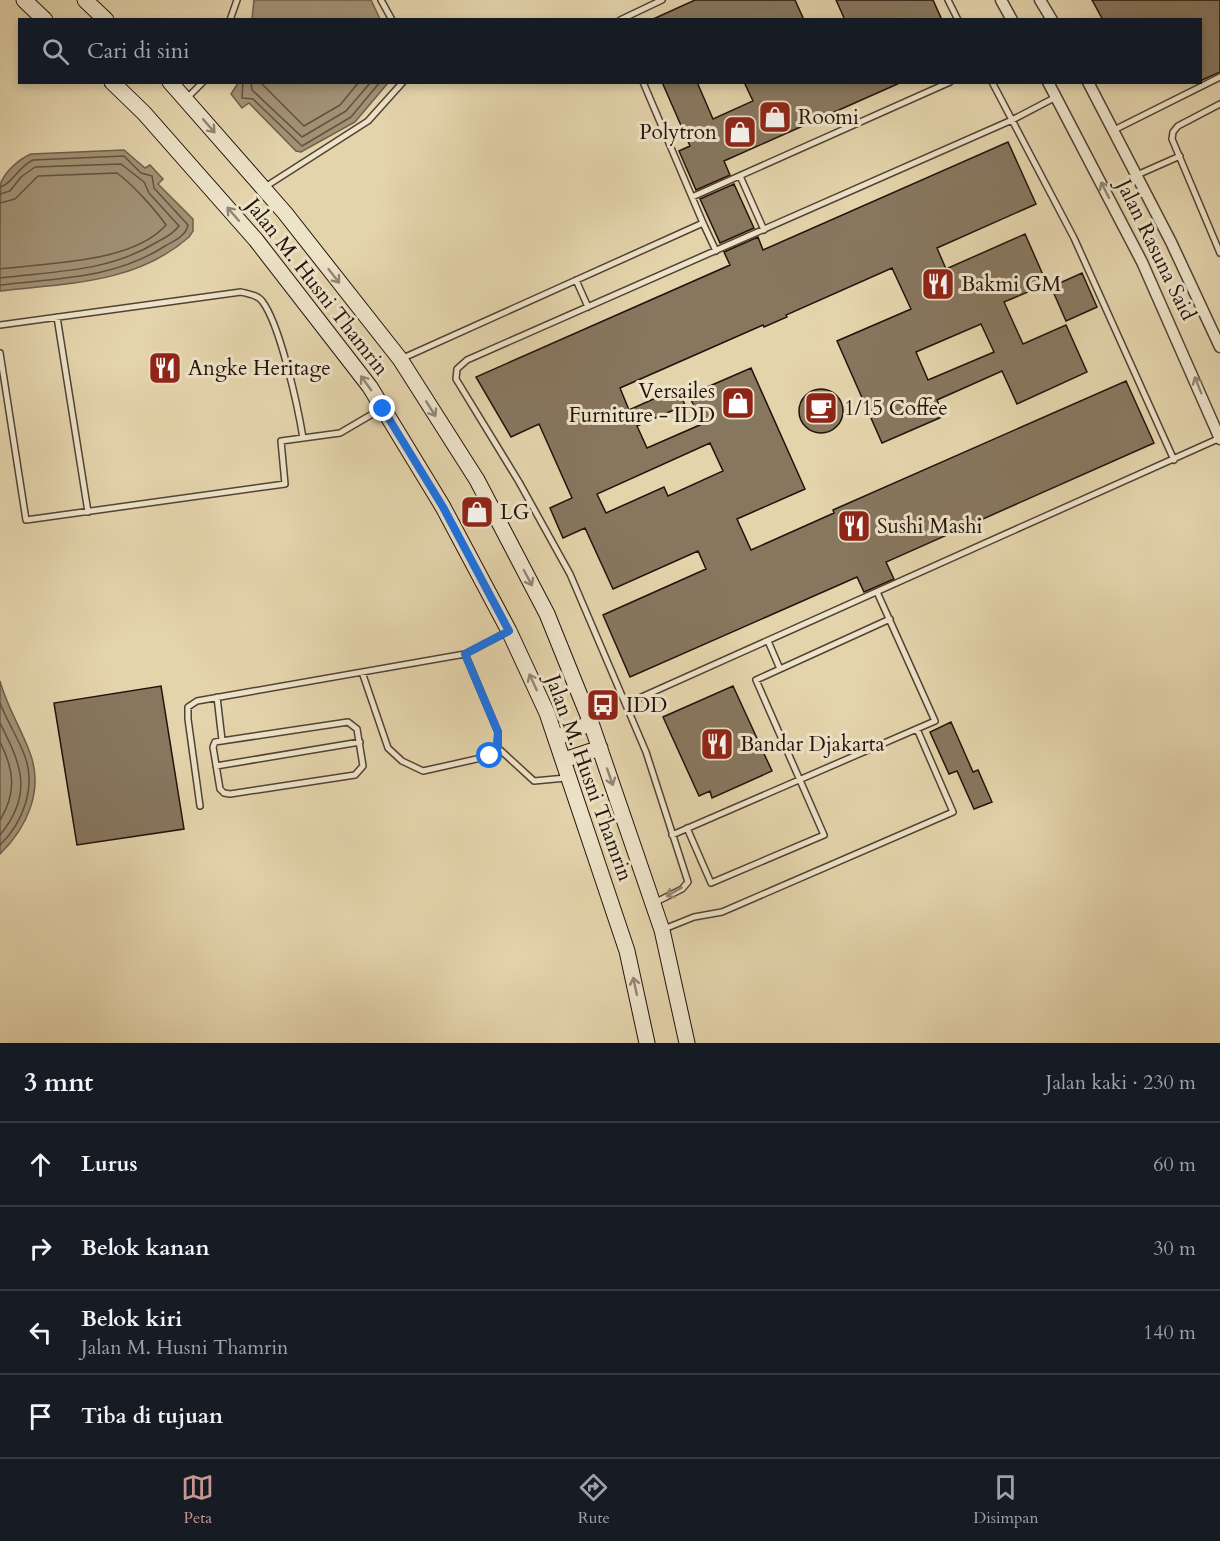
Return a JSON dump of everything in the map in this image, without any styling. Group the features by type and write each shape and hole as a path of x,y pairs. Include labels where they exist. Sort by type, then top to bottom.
{"main road":[{"path":"24,0 43,18"},
{"path":"85,0 103,18"},
{"name":"Jalan M. Husni Thamrin","path":"114,84 144,113 256,240 370,387 443,507 509,631 547,713 571,778 627,951 647,1043"},
{"name":"Jalan M. Husni Thamrin","path":"172,84 263,188 400,359 477,480 541,604 591,723 662,930 687,1043"},
{"path":"556,738 591,723"},
{"path":"564,760 600,748"}],"street":[{"path":"1001,0 1011,18"},
{"path":"1040,0 1051,18"},
{"name":"Jalan Rasuna Said","path":"1049,84 1142,262 1220,439"},
{"name":"Jalan Rasuna Said","path":"1089,84 1215,323 1220,347"}],"lane":[{"path":"231,18 237,0"},
{"path":"381,0 391,18"},
{"path":"624,18 662,0"},
{"path":"948,0 957,18"},
{"path":"1114,130 1220,77"},
{"path":"185,100 201,84"},
{"path":"263,188 368,122 401,84"},
{"path":"644,84 716,251"},
{"path":"692,197 946,84"},
{"path":"993,84 1074,238 1174,460"},
{"path":"653,904 682,889 688,882 646,752 570,574 519,482 456,380 457,369 467,360 1012,120 1056,97"},
{"path":"1220,104 1178,126 1173,132 1173,139 1220,253"},
{"path":"1137,175 1180,156"},
{"path":"740,176 764,230"},
{"path":"400,359 703,223"},
{"path":"576,280 588,307"},
{"path":"0,324 241,292 260,298 272,317 298,411 303,438"},
{"path":"57,317 88,512"},
{"path":"0,353 27,520 285,484 281,441 340,433 383,409"},
{"path":"626,704 1220,439"},
{"path":"672,835 935,721 877,592"},
{"path":"687,828 711,883 824,835 756,680 890,619"},
{"path":"200,806 188,707 197,701 465,654 509,631"},
{"path":"768,641 780,669"},
{"path":"362,672 388,748 402,761 423,771 490,756 498,747 498,732 465,654"},
{"path":"217,698 222,740"},
{"path":"348,722 357,729 363,766 355,775 230,794 224,793 220,789 213,747 215,742 222,740 348,722"},
{"path":"662,930 694,917 722,912 953,812 917,729"},
{"path":"216,766 360,742"},
{"path":"498,747 534,781 571,778"}],"water":[{"path":"254,0 371,0 380,18 252,18"},
{"path":"237,84 387,84 355,122 301,152 296,151 249,103 242,108 231,94"},
{"path":"124,150 145,168 150,165 163,179 158,184 193,219 193,231 189,237 147,264 124,273 75,283 0,291 1,182 10,169 31,154"},
{"path":"0,681 30,753 35,781 34,794 25,820 10,844 0,854"}],"building":[{"path":"695,0 795,0 803,18 655,18"},
{"path":"836,0 933,0 941,18 844,18"},
{"path":"1092,0 1220,0 1220,72 1202,80 1202,18 1102,18"},
{"path":"663,84 698,84 713,119 753,101 745,84 897,84 724,161 730,175 696,190 679,151 690,146"},
{"path":"1008,142 1036,204 937,248 946,269 1025,234 1047,284 1004,302 1023,344 1066,325 1087,372 1017,404 1002,371 937,400 944,416 882,443 837,341 911,309 892,268 786,315 787,317 764,327 763,325 620,388 629,410 678,388 685,405 637,426 647,448 702,424 689,395 751,368 805,489 737,519 751,550 834,513 833,510 1126,381 1154,443 886,562 894,579 864,592 857,577 630,677 603,615 706,569 698,551 613,589 585,528 563,538 550,508 572,498 539,424 511,437 476,377 730,265 724,252 758,237 763,250","holes":["981,324 994,352 928,380 916,352","710,443 723,471 668,496 664,487 606,513 597,494"]},
{"path":"734,184 754,228 720,243 700,199"},
{"path":"1082,273 1097,307 1066,321 1051,287"},
{"name":"1/15 Coffee","path":"821,389 837,395 843,411 837,427 821,433 805,427 799,411 805,395"},
{"path":"161,686 184,829 77,845 54,703"},
{"name":"Bandar Djakarta","path":"733,686 772,771 712,798 710,791 699,796 663,717"},
{"path":"951,722 973,772 978,770 992,802 974,809 957,771 949,774 930,732"}],"place":[{"name":"Roomi","path":"775,117"},
{"name":"Polytron","path":"740,132"},
{"name":"Bakmi GM","path":"938,284"},
{"name":"Angke Heritage","path":"165,368"},
{"name":"Versailes Furniture - IDD","path":"738,403"},
{"name":"1/15 Coffee","path":"821,408"},
{"name":"LG","path":"477,512"},
{"name":"Sushi Mashi","path":"854,526"},
{"name":"IDD","path":"603,705"},
{"name":"Bandar Djakarta","path":"717,744"}],"route":[{"path":"383,409 443,507 509,631 465,654 498,732 498,747 490,756"}]}
